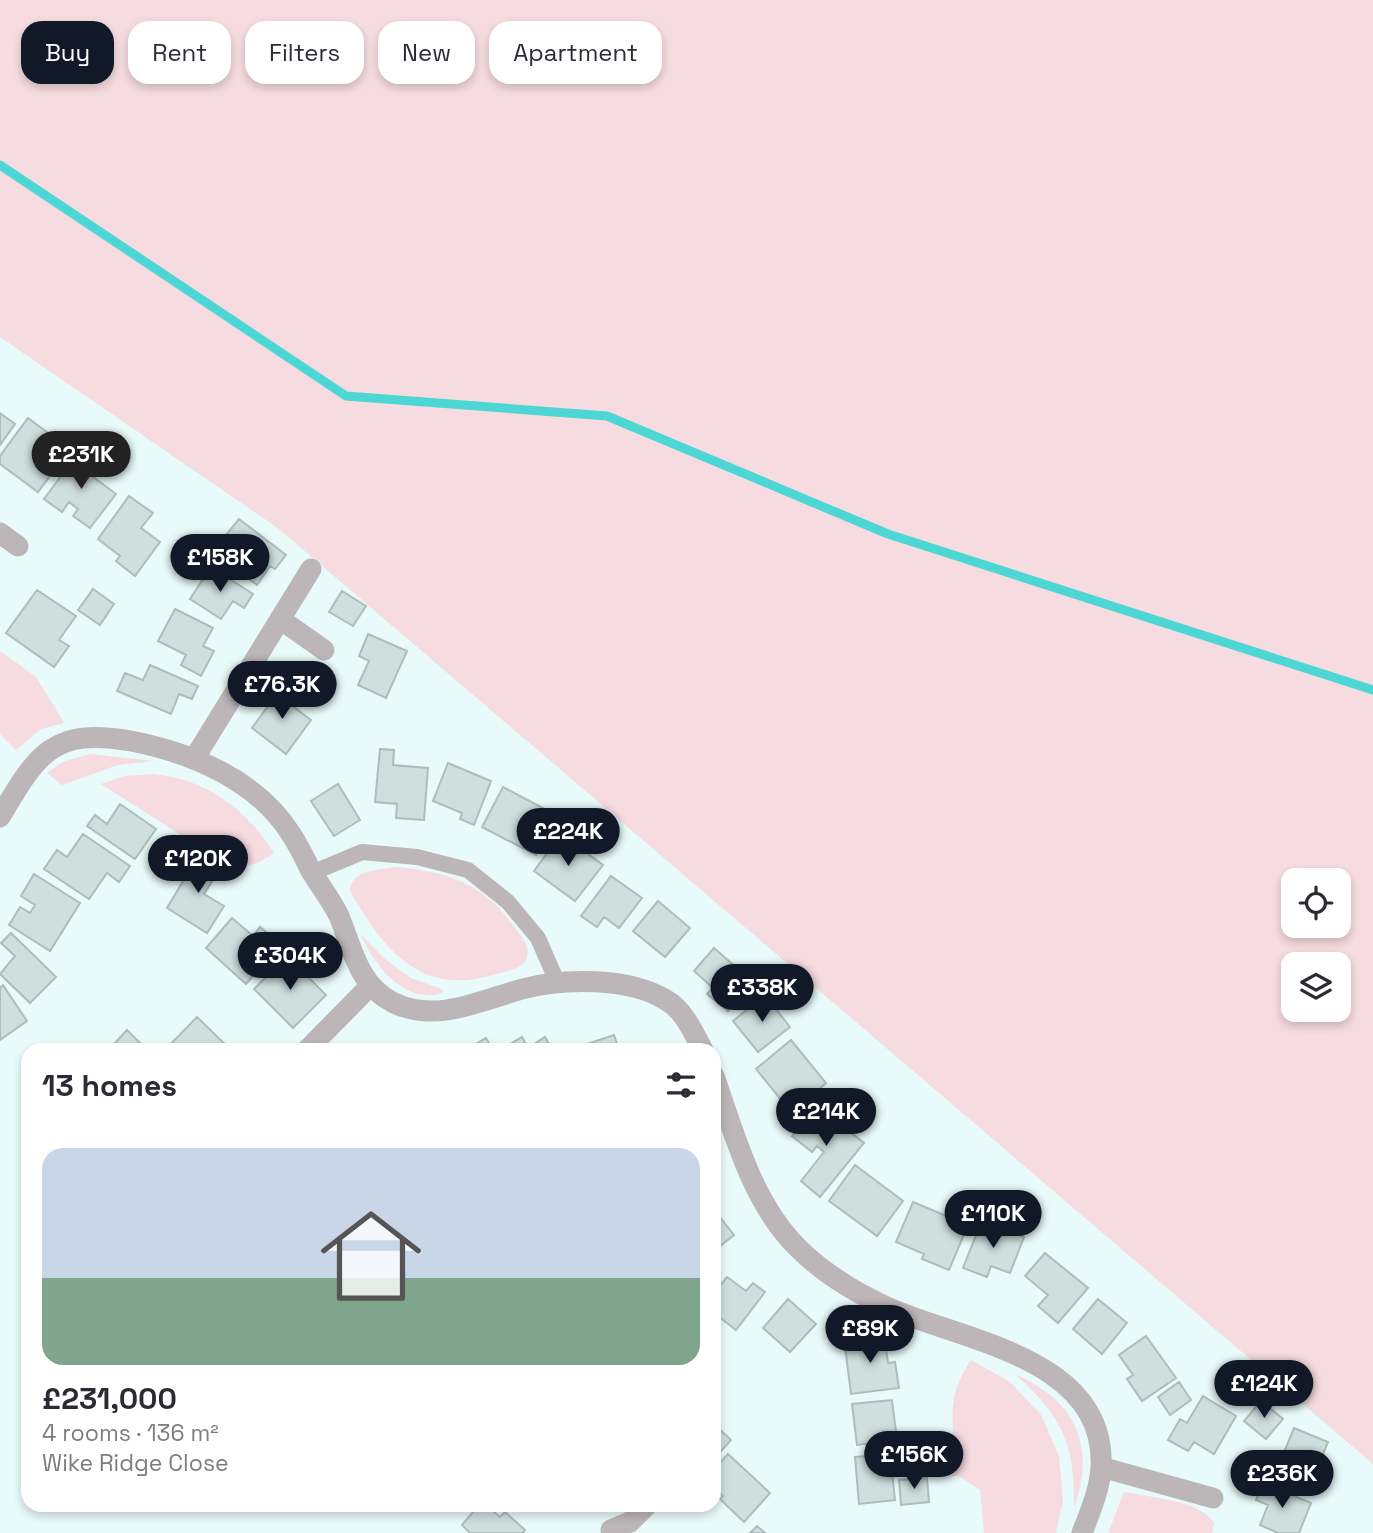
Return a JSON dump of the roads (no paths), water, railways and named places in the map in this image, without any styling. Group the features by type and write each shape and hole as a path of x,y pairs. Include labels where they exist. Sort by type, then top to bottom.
{"street":[{"path":"0,533 18,546"},
{"path":"194,759 311,569"},
{"path":"281,619 324,650"},
{"path":"0,817 29,769 55,744 85,737 116,738 194,759 232,777 266,804 290,832 338,914 354,962 370,986 394,1003 420,1011 439,1010 485,1003 523,989 558,984 615,982 668,1000 686,1018 699,1043"},
{"path":"314,1043 370,986"},
{"path":"721,1094 764,1206 800,1250 840,1282 888,1308 1028,1360 1058,1376 1082,1401 1097,1432 1101,1466 1094,1500 1082,1533"},
{"path":"1101,1466 1213,1498"},
{"path":"627,1528 641,1512"}],"lane":[{"path":"312,873 362,852 417,857 468,870 508,902 538,938 558,984"}],"waterway":[{"path":"0,165 346,396 607,416 888,534 1373,690"}]}
